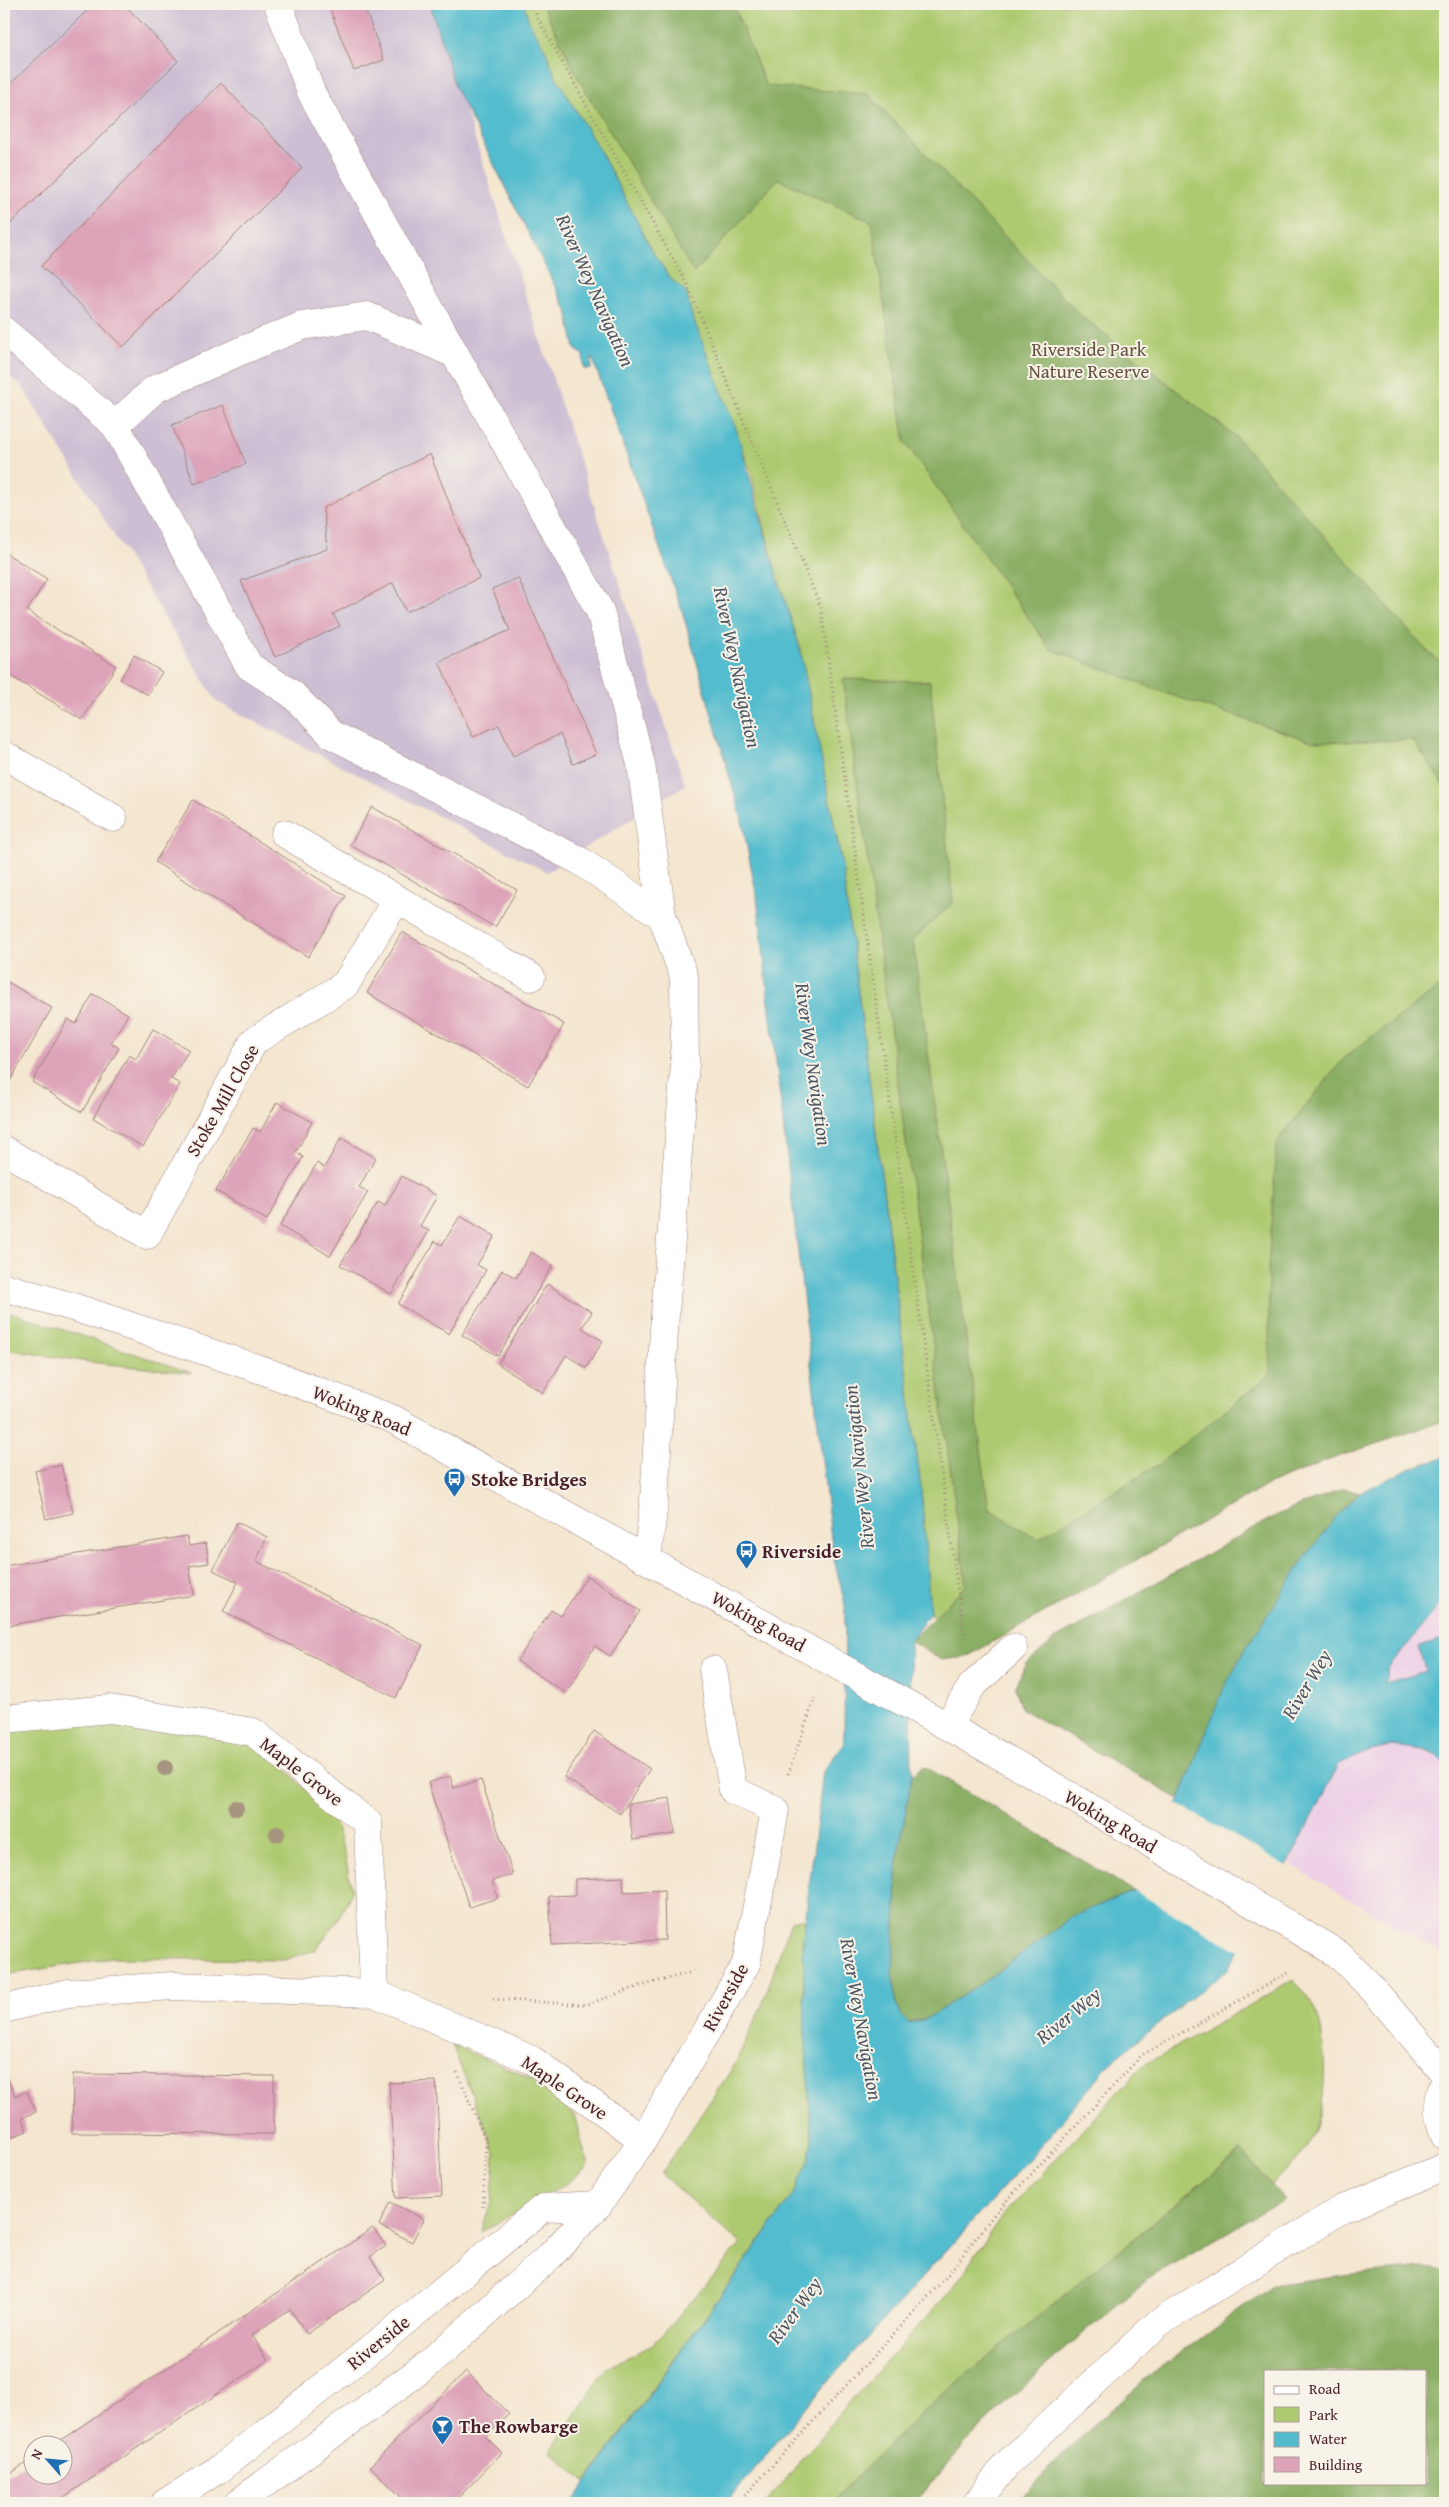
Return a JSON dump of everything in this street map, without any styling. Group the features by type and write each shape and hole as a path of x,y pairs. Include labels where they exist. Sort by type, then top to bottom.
{"main road":[{"path":"278,4 311,92 455,354 600,611 641,764 662,916 684,977 685,1064 665,1314 654,1502 646,1559"},
{"path":"115,425 155,390 243,350 302,326 367,316 455,354"},
{"path":"4,331 115,425 249,666 292,694 332,734 580,861 662,916"},
{"path":"4,755 113,818"},
{"path":"285,834 531,977"},
{"name":"Stoke Mill Close","path":"4,1150 147,1234 254,1040 345,984 397,900"},
{"name":"Woking Road","path":"4,1287 73,1307 259,1369 393,1419 1026,1770 1124,1829 1294,1926 1338,1954 1372,1987 1445,2074"},
{"path":"936,1721 1013,1648"},
{"path":"713,1670 733,1790 775,1810"},
{"name":"Maple Grove","path":"4,1719 110,1709 253,1732 368,1823 374,1993"},
{"name":"Riverside","path":"238,2503 427,2365 550,2256 598,2205 643,2140 746,1964 775,1810"},
{"name":"Maple Grove","path":"4,2009 68,1994 173,1986 374,1993 532,2060 643,2140"},
{"path":"1445,2082 1438,2107 1440,2123 1445,2135"},
{"path":"977,2503 1006,2465 1157,2324 1342,2209 1445,2168"},
{"name":"Riverside","path":"165,2503 219,2469 387,2336 543,2208 598,2205"}],"path":[{"path":"533,4 536,17 687,284 820,608 972,1686"},
{"path":"775,1810 816,1694"},
{"path":"486,1998 585,2005 637,1987 711,1967 746,1964"},
{"path":"738,2503 946,2277 996,2212 1142,2055 1291,1971"},
{"path":"453,2065 462,2081 486,2141 483,2208"}],"shaded area":[{"path":"4,4 431,4 685,785 547,872 217,702 22,386 4,373"},
{"path":"1445,1598 1445,1665 1384,1684 1388,1669"},
{"path":"1393,1746 1424,1750 1439,1757 1445,1763 1445,1955 1288,1863 1339,1764 1369,1750"}],"green space":[{"name":"Riverside Park Nature Reserve","path":"524,4 1445,4 1445,1420 1323,1462 1271,1483 966,1657 930,1613 921,1488 842,865 800,648 774,566 751,473 691,313 686,292 672,280 655,256 601,153 555,75 545,49 529,22"},
{"path":"542,4 733,4 766,86 868,94 1078,313 1236,437 1428,652 1445,666 1445,787 1413,740 1314,742 1171,695 1050,649 905,442 872,222 778,179 694,273 579,80"},
{"path":"843,679 930,681 953,903 913,940 989,1509 1038,1539 1159,1464 1270,1375 1268,1267 1277,1141 1346,1056 1445,983 1445,1420 1323,1462 1271,1483 966,1657 941,1660 910,1641 966,1585"},
{"path":"4,1312 16,1314 192,1373 89,1362 4,1349"},
{"path":"1344,1488 1359,1493 1336,1517 1243,1653 1223,1691 1179,1799 1023,1710 1015,1688 1027,1663 1055,1639 1279,1514"},
{"path":"88,1718 245,1739 287,1770 333,1819 345,1854 352,1892 336,1923 315,1950 284,1960 112,1958 4,1975 4,1728"},
{"path":"924,1766 1134,1891 1075,1915 982,1983 926,2019 908,2022 901,2015 895,2001 893,1970 898,1855 912,1775"},
{"path":"806,1918 803,1938 805,2031 812,2143 809,2159 792,2196 586,2482 551,2451 607,2367 653,2345 741,2244 661,2174 734,2066 761,2008 791,1921"},
{"path":"1293,1981 1311,2001 1319,2021 1324,2055 1323,2092 1321,2110 1312,2139 1299,2157 1272,2185 1241,2151 944,2393 884,2449 831,2503 766,2503 841,2412 953,2288 1002,2217 1142,2066"},
{"path":"452,2045 547,2085 574,2115 588,2165 571,2181 481,2232 492,2199 495,2152"},
{"path":"1241,2151 1284,2199 1149,2278 1048,2363 969,2439 915,2503 831,2503 884,2449 944,2393"},
{"path":"1424,2268 1445,2270 1445,2503 1015,2503 1078,2439 1144,2380 1272,2286 1350,2275"}],"water":[{"path":"430,4 524,4 529,22 545,49 555,75 601,153 655,256 672,280 686,292 691,313 737,431 774,566 800,648 842,865 921,1488 930,1613 910,1641 912,1775 898,1855 893,1970 895,2001 901,2015 908,2022 926,2019 982,1983 1075,1915 1134,1891 1173,1815 1223,1690 1243,1653 1308,1553 1336,1517 1359,1493 1413,1467 1445,1458 1445,1598 1388,1669 1384,1684 1425,1671 1419,1647 1445,1639 1445,1763 1439,1757 1424,1750 1393,1746 1369,1750 1339,1764 1282,1876 1228,1969 1113,2060 1036,2151 806,2406 727,2503 572,2503 792,2196 809,2159 812,2143 805,2031 803,1938 823,1772 844,1743 845,1604 833,1555 757,897 741,816 683,614 592,357 591,369 584,369 583,355 575,349 567,310 455,87"}],"pier":[{"path":"1175,1803 1289,1867 1241,1952 1131,1889"}],"building":[{"path":"94,4 124,4 178,61 4,230 4,90"},
{"path":"328,4 363,4 384,60 354,71"},
{"path":"221,83 302,168 123,347 41,266"},
{"path":"223,405 246,464 194,484 172,425"},
{"path":"430,454 479,578 406,612 393,583 333,614 340,626 275,657 241,581 327,549 323,508"},
{"path":"4,552 47,579 27,611 116,666 82,720 4,672"},
{"path":"518,578 596,754 573,764 560,734 513,756 499,725 473,737 439,662 510,630 492,589"},
{"path":"134,655 162,672 148,695 120,679"},
{"path":"193,800 346,896 308,957 155,862"},
{"path":"372,807 517,890 495,927 350,845"},
{"path":"402,932 564,1024 528,1086 367,993"},
{"path":"4,980 52,1008 9,1083 4,1080"},
{"path":"93,994 128,1014 111,1043 119,1048 82,1112 32,1082 68,1019 76,1024"},
{"path":"153,1029 189,1050 171,1079 180,1084 143,1147 93,1118 129,1055 136,1059"},
{"path":"277,1102 312,1122 296,1152 303,1157 267,1220 216,1191 253,1128 260,1132"},
{"path":"341,1138 376,1158 359,1187 368,1192 330,1256 280,1226 317,1163 324,1168"},
{"path":"402,1176 437,1196 420,1226 429,1231 391,1294 340,1265 378,1202 385,1206"},
{"path":"460,1216 495,1236 477,1265 486,1270 449,1334 398,1304 435,1241 442,1245"},
{"path":"531,1252 553,1265 498,1356 462,1335 502,1270 516,1278"},
{"path":"547,1284 592,1312 582,1328 603,1341 586,1368 566,1355 543,1393 498,1364"},
{"path":"61,1465 73,1513 46,1519 35,1471"},
{"path":"237,1522 267,1537 256,1561 423,1645 396,1698 223,1611 238,1582 213,1570"},
{"path":"187,1536 189,1546 206,1543 209,1563 189,1566 194,1595 4,1626 4,1566"},
{"path":"587,1576 640,1611 610,1656 595,1646 566,1693 517,1661 551,1610 561,1616"},
{"path":"594,1731 650,1769 620,1814 564,1777"},
{"path":"450,1776 454,1788 481,1780 513,1875 492,1881 498,1898 469,1907 428,1783"},
{"path":"670,1798 675,1834 633,1840 628,1804"},
{"path":"623,1877 624,1892 664,1890 665,1940 552,1945 549,1896 575,1895 575,1879"},
{"path":"73,2074 274,2076 274,2134 72,2133"},
{"path":"7,2077 15,2096 27,2091 36,2112 22,2118 27,2131 4,2140 4,2078"},
{"path":"436,2081 442,2196 396,2198 389,2083"},
{"path":"390,2202 424,2219 412,2242 379,2225"},
{"path":"373,2228 386,2246 370,2257 385,2280 307,2334 290,2309 252,2335 268,2360 55,2503 4,2503 4,2478 22,2466 22,2484 72,2484 72,2434 70,2434"},
{"name":"The Rowbarge","path":"466,2371 509,2414 486,2437 502,2453 453,2503 407,2503 370,2466"}],"place":[{"name":"Stoke Bridges","path":"455,1498"},
{"name":"Riverside","path":"746,1570"},
{"name":"The Rowbarge","path":"443,2445"}],"water label":[{"name":"River Wey Navigation","path":"596,290"},
{"name":"River Wey Navigation","path":"738,667"},
{"name":"River Wey Navigation","path":"814,1064"},
{"name":"River Wey Navigation","path":"858,1467"},
{"name":"River Wey","path":"1306,1684"},
{"name":"River Wey","path":"1068,2015"},
{"name":"River Wey Navigation","path":"862,2019"},
{"name":"River Wey","path":"794,2310"}]}
